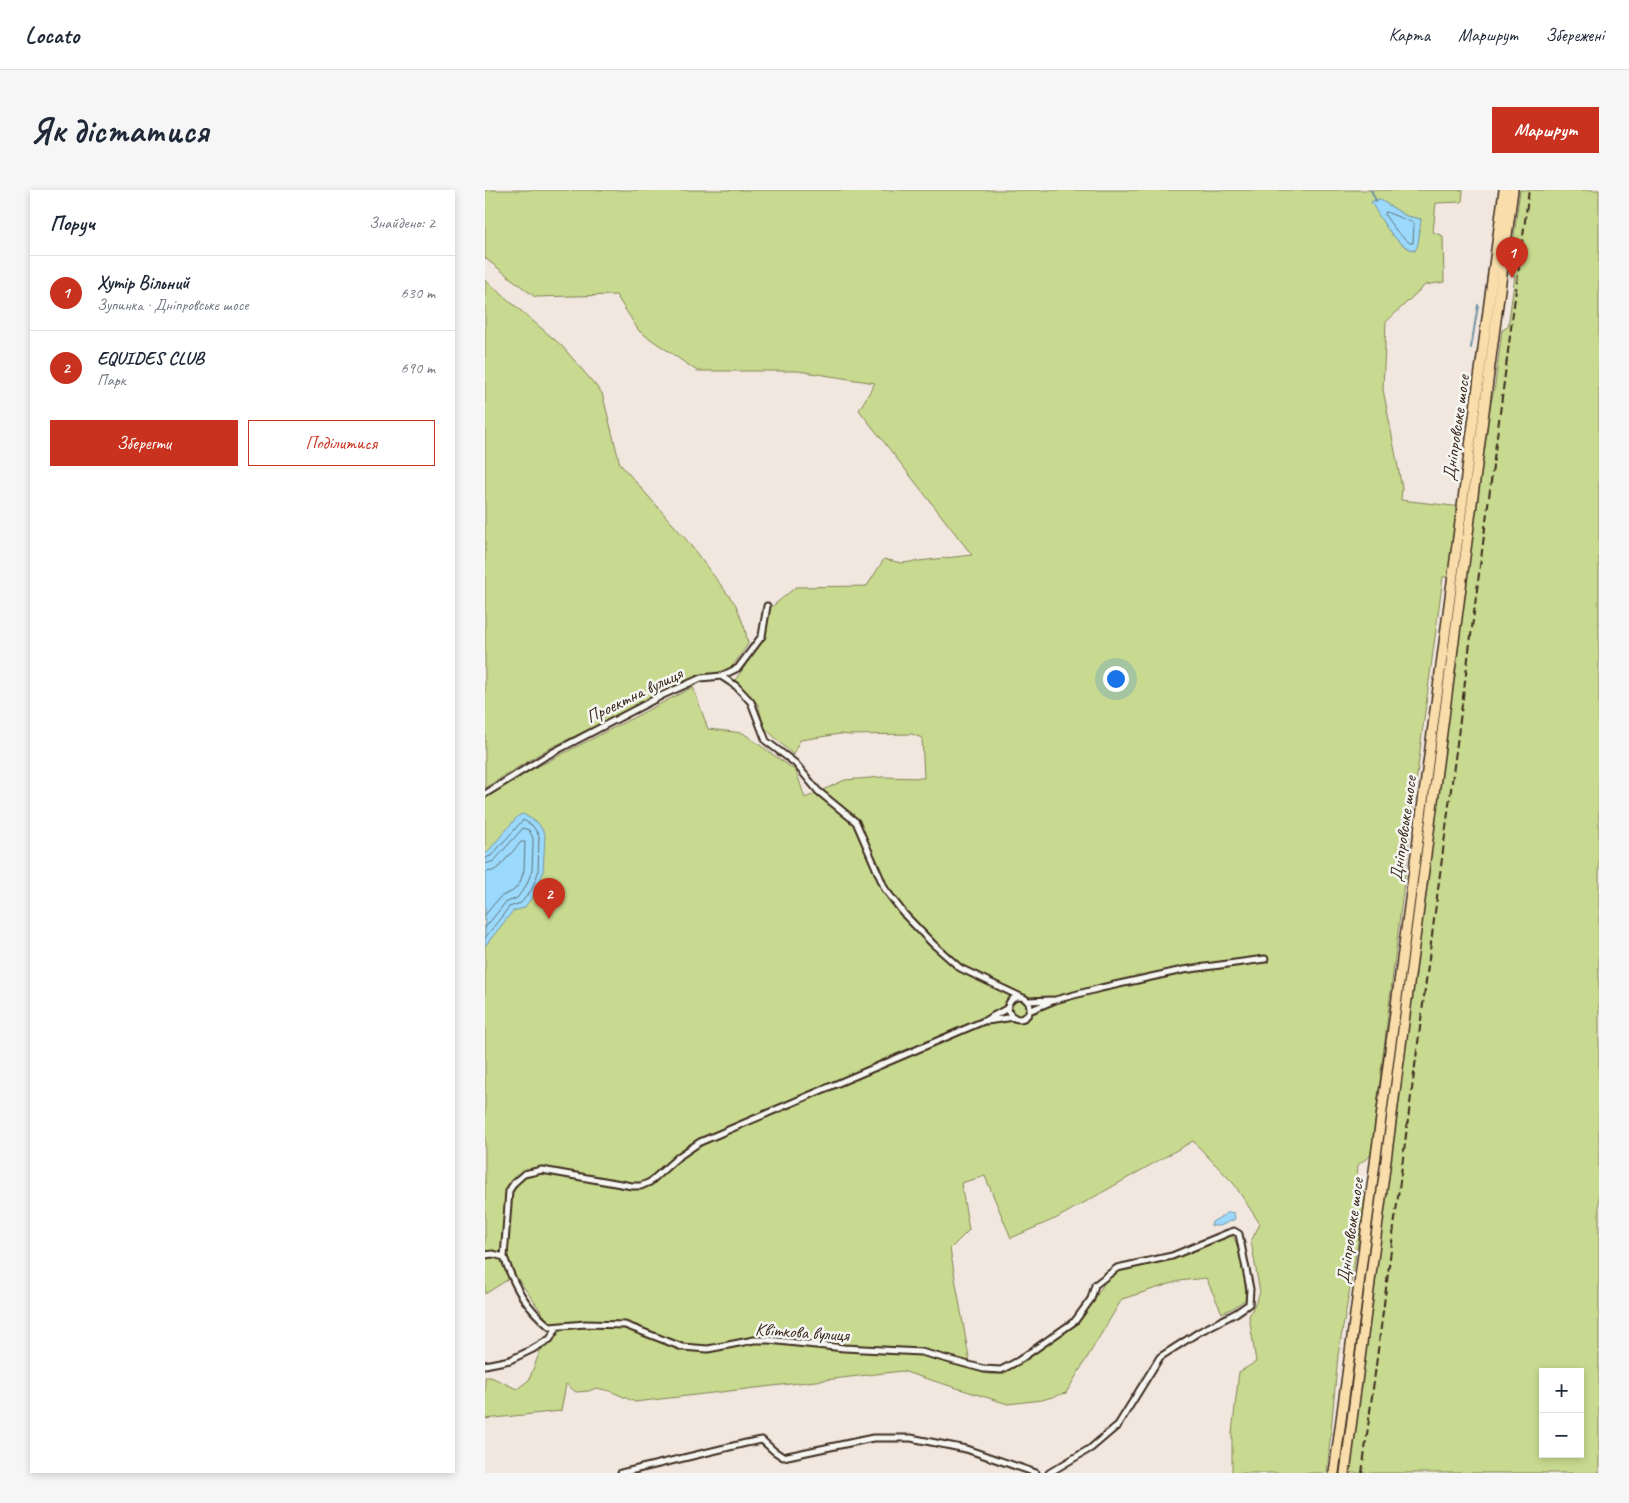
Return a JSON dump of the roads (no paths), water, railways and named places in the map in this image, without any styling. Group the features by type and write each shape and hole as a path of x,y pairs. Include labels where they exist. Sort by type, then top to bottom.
{"main road":[{"name":"Дніпровське шосе","path":"1335,1473 1505,190"},
{"name":"Дніпровське шосе","path":"1345,1473 1513,190"}],"street":[{"name":"Проектна вулиця","path":"485,794 546,756 663,695 701,678 721,676 738,668 762,636 767,606"},
{"path":"721,676 736,686 751,702 766,741 795,763 818,790 855,822 885,889 905,915 933,944 960,968 1027,1001 1055,1000"},
{"path":"983,1022 1013,1017 1021,1018 1029,1011 1055,1000 1183,970 1265,958"},
{"path":"1000,987 1008,994 1009,1006 1013,1017"},
{"path":"557,1327 550,1327 521,1297 512,1281 504,1257 509,1191 514,1182 524,1174 542,1170 641,1186 650,1182 700,1142 983,1022 1009,1006 1014,998 1021,997"},
{"path":"1027,1001 1029,1011"},
{"name":"Квіткова вулиця","path":"557,1327 585,1324 625,1325 681,1347 708,1349 754,1340 769,1340 844,1348 921,1352 984,1369 1001,1370 1018,1362 1075,1321 1091,1299 1095,1285 1117,1268 1172,1256 1233,1231 1239,1234 1250,1289 1249,1304 1236,1313 1199,1332 1160,1357 1118,1425 1091,1448 1049,1473"},
{"path":"485,1254 504,1257"},
{"path":"485,1365 510,1360 531,1350 550,1339 557,1327"},
{"path":"621,1473 746,1442 762,1440 774,1452 783,1457 873,1438 911,1438 966,1449 1036,1473"}],"water":[{"path":"1379,199 1406,216 1421,219 1418,244 1415,251 1401,243 1384,224 1371,202"},
{"path":"523,814 538,823 545,834 543,873 536,892 524,908 513,911 485,946 485,855 518,816"},
{"path":"1229,1212 1234,1213 1235,1219 1220,1226 1211,1226 1212,1222"}],"waterway":[{"path":"1371,190 1376,201"},
{"path":"1471,348 1478,305"}],"railway":[{"path":"1362,1473 1529,190"}],"place":[{"name":"Хутір Вільний","path":"1512,278"},
{"name":"EQUIDES CLUB","path":"549,919"}]}
